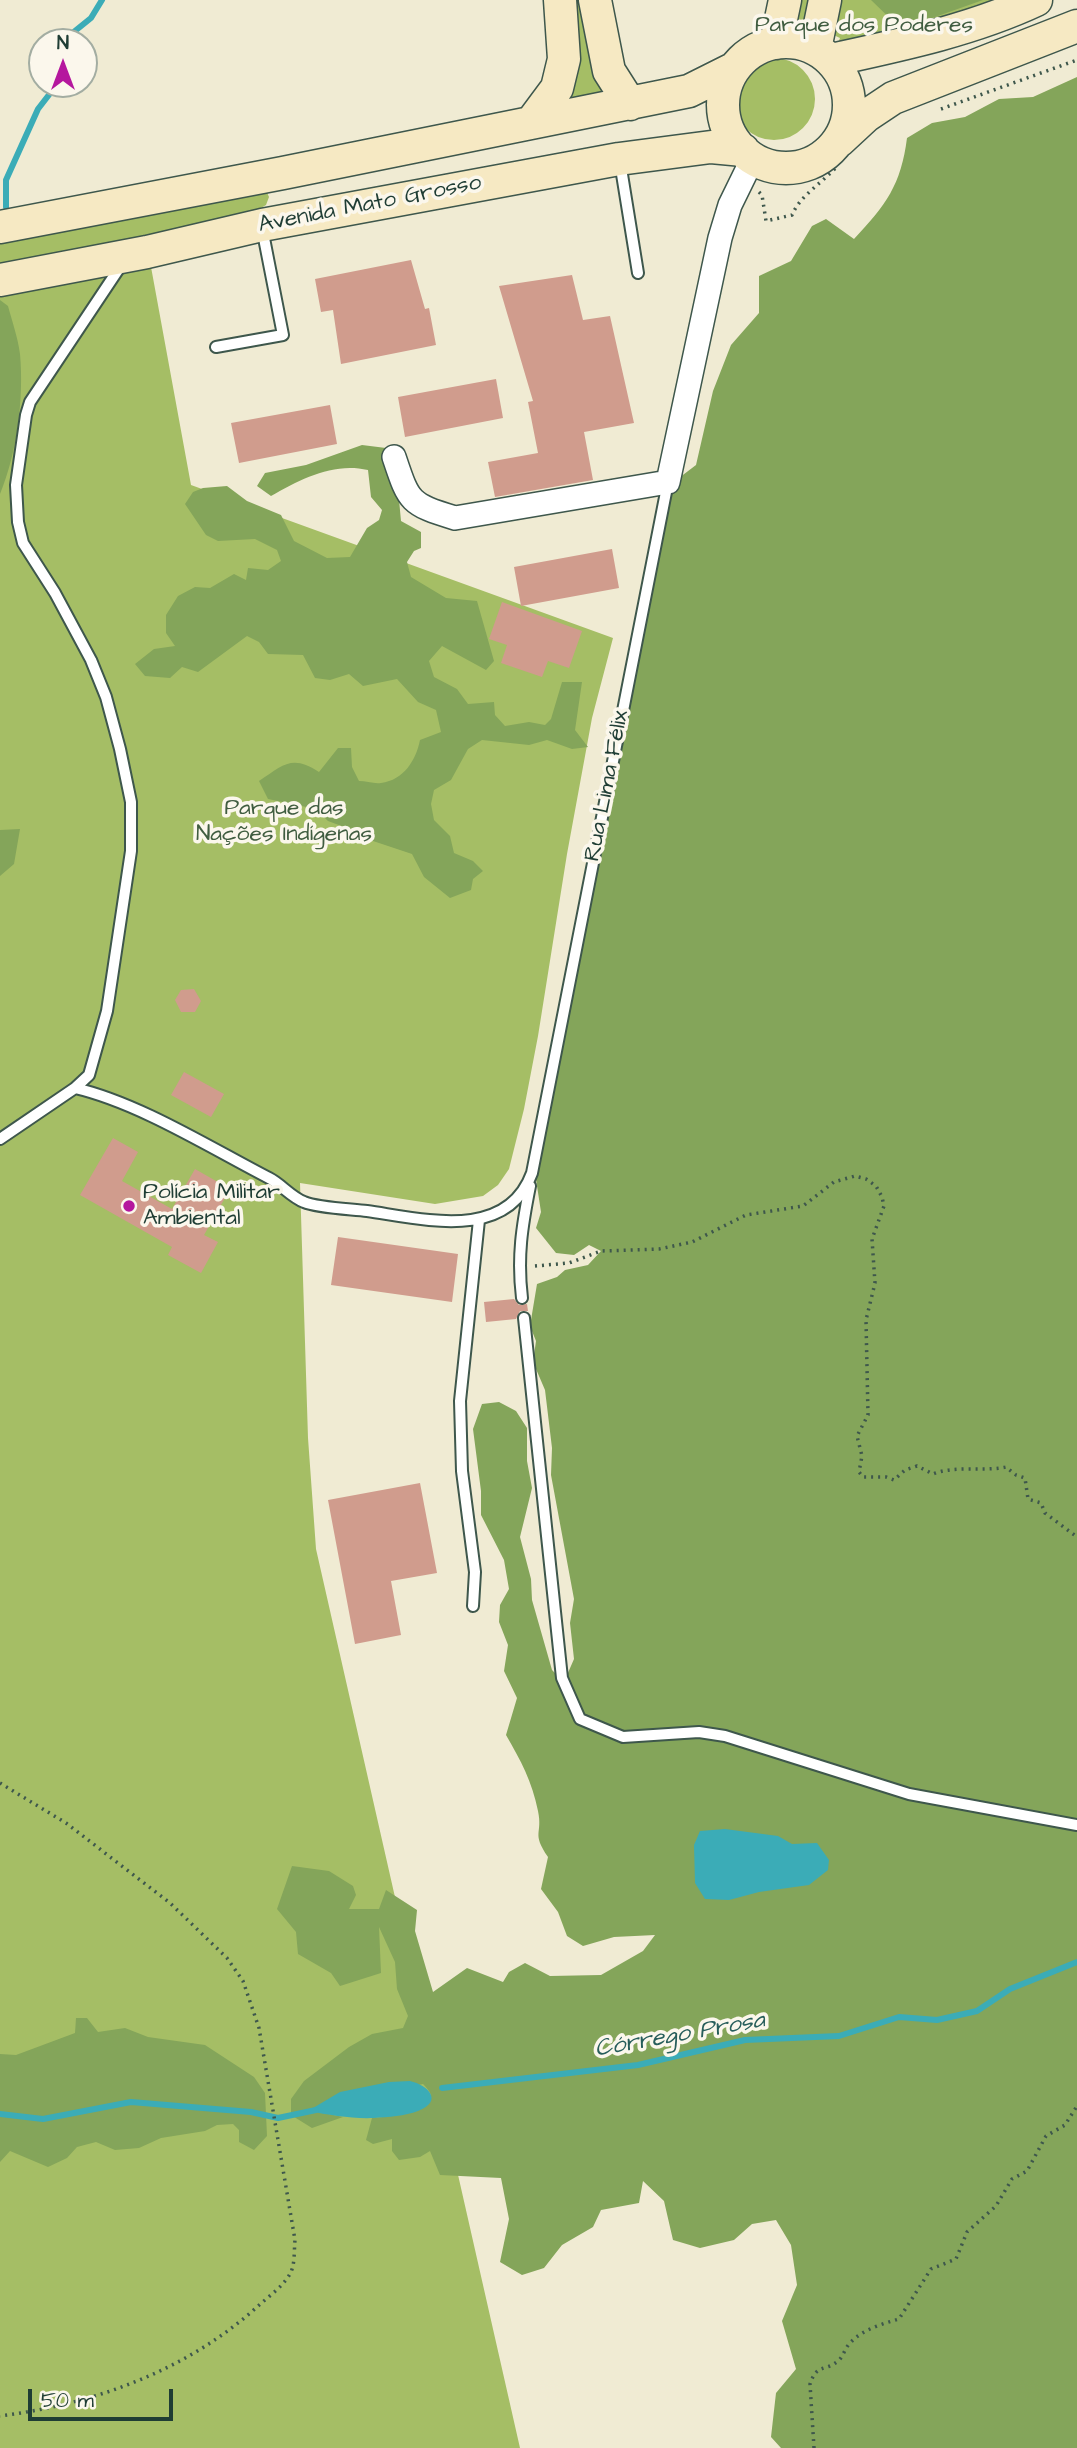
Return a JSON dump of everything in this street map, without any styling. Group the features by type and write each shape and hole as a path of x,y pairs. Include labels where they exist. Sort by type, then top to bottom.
{"main road":[{"path":"531,123 557,88 564,59 560,0"},
{"path":"595,0 609,71 630,104"},
{"path":"776,43 785,0"},
{"path":"823,55 825,0"},
{"path":"823,55 915,42 1036,0"},
{"path":"839,153 849,110 848,92 842,75 823,55 796,43 776,43 760,48 735,68 727,84 724,111 732,137 748,154 770,166 788,168 806,165 839,153 866,116 893,98 1077,26"},
{"name":"Avenida Mato Grosso","path":"0,227 630,104 688,91 735,68"},
{"name":"Avenida Mato Grosso","path":"0,280 127,256 277,222 619,159 711,147 748,154"},
{"path":"277,222 283,173"}],"street":[{"name":"Rua Lima Félix","path":"668,482 720,238 748,154"},
{"path":"394,457 405,492 422,508 455,518 668,482"}],"lane":[{"path":"619,159 638,273"},
{"path":"216,347 283,335 277,222"},
{"path":"0,1139 75,1088 89,1075 107,1011 131,851 131,802 106,697 91,660 55,593 23,543 18,522 16,485 30,402 127,256"},
{"name":"Rua Lima Félix","path":"75,1088 123,1103 273,1180 303,1202 444,1222 479,1220 508,1208 527,1186 532,1173 668,482"},
{"path":"522,1298 520,1238 532,1173"},
{"path":"473,1606 475,1572 462,1471 460,1401 479,1220"},
{"path":"524,1318 562,1678 580,1719 623,1737 699,1732 725,1736 909,1794 1077,1825"}],"path":[{"path":"936,110 1077,60"},
{"path":"750,197 756,189 762,195 766,220 792,215 798,202 826,180 839,153"},
{"path":"519,1268 569,1263 601,1251 659,1249 692,1242 746,1215 803,1206 834,1182 855,1176 866,1179 876,1186 883,1197 884,1206 872,1239 876,1283 866,1320 868,1415 857,1436 862,1456 859,1472 863,1477 886,1477 894,1480 905,1470 917,1466 933,1474 944,1469 990,1470 1006,1467 1025,1478 1028,1499 1041,1503 1045,1513 1077,1537"},
{"path":"0,1783 66,1823 170,1903 227,1958 243,1981 260,2028 295,2240 292,2270 284,2283 241,2322 185,2360 122,2389 37,2412 0,2416"},
{"path":"814,2448 810,2384 813,2375 820,2368 837,2362 850,2342 872,2327 899,2319 931,2269 956,2259 967,2232 996,2206 1012,2179 1027,2171 1046,2136 1065,2125 1077,2106"}],"green space":[{"path":"569,0 583,0 620,98 561,104"},
{"name":"Parque dos Poderes","path":"780,0 1036,0 831,60 840,38 779,10"},
{"path":"871,0 983,0 901,29"},
{"path":"774,58 790,61 803,70 812,83 815,99 812,115 803,128 790,137 774,140 758,137 745,128 736,115 733,99 736,83 745,70 758,61"},
{"path":"1077,77 1077,2448 781,2448 771,2437 776,2393 796,2369 782,2321 797,2285 791,2245 776,2220 752,2224 734,2240 700,2248 673,2240 664,2201 643,2181 639,2203 601,2210 593,2227 562,2245 544,2268 522,2275 500,2262 509,2219 501,2178 440,2175 430,2151 420,2157 399,2160 392,2151 392,2139 373,2144 366,2140 372,2118 403,2114 425,2107 430,2101 430,2094 423,2084 309,2110 343,2117 312,2128 291,2115 291,2099 304,2081 349,2047 372,2034 403,2028 408,2016 397,1989 395,1962 379,1927 381,1973 340,1986 331,1973 298,1954 296,1932 277,1909 292,1866 329,1871 353,1886 356,1895 349,1909 379,1909 386,1890 417,1910 415,1931 433,1992 467,1968 503,1982 509,1972 525,1963 550,1976 601,1975 643,1951 655,1935 614,1937 583,1946 567,1936 558,1912 541,1889 548,1857 540,1843 538,1811 533,1790 506,1735 517,1698 504,1671 508,1645 499,1622 500,1605 509,1589 504,1560 481,1515 481,1491 473,1429 482,1404 499,1402 516,1411 527,1428 527,1461 532,1488 520,1537 531,1579 532,1600 552,1670 564,1682 574,1659 570,1623 574,1599 551,1475 552,1448 545,1390 533,1362 536,1341 530,1326 537,1284 557,1277 565,1270 588,1265 601,1251 589,1245 574,1255 556,1253 536,1228 541,1212 535,1173 671,484 696,465 713,391 731,345 759,313 759,276 791,261 812,226 826,219 854,239 875,215 896,182 907,138 932,123 965,117 999,99 1033,97"},
{"path":"266,190 269,197 266,205 256,211 0,265 0,233"},
{"name":"Parque das Nações Indígenas","path":"149,256 191,485 613,638 592,718 538,1036 509,1169 498,1185 483,1196 435,1204 300,1183 308,1438 316,1549 520,2448 0,2448 0,282"},
{"path":"0,300 8,306 19,348 21,371 15,444 0,494"},
{"path":"362,445 386,448 389,481 398,489 401,521 421,532 421,548 414,551 407,562 411,577 446,598 477,601 494,661 486,670 442,646 429,661 434,677 457,689 468,704 494,702 495,715 505,726 529,722 545,725 551,719 562,682 582,682 575,730 588,747 572,749 547,740 529,745 482,740 468,749 451,780 434,790 431,804 434,820 450,836 454,853 473,861 483,871 473,879 471,890 450,898 424,877 412,854 361,837 355,831 328,821 316,809 268,799 259,781 281,766 294,763 319,772 338,748 351,748 352,767 359,781 381,783 396,778 412,762 420,740 441,732 436,710 418,702 397,679 363,686 349,674 330,680 315,678 303,655 268,654 259,642 247,636 198,672 182,667 170,678 145,676 135,664 154,649 175,646 166,633 166,615 178,596 195,587 210,588 234,574 246,580 248,568 268,570 281,561 277,550 255,539 218,541 206,535 185,504 193,492 203,488 227,486 247,501 281,515 294,541 327,558 350,557 367,528 379,520 382,510 371,497 368,470 330,470 306,478 271,496 257,486 265,473 306,465"},
{"path":"20,829 14,864 0,876 0,830"},
{"path":"76,2018 87,2018 98,2032 125,2028 148,2037 205,2045 254,2077 265,2093 267,2136 254,2150 239,2142 239,2130 233,2124 217,2125 205,2131 161,2138 139,2148 115,2150 96,2142 77,2147 67,2158 48,2167 10,2151 0,2162 0,2054 16,2055 75,2033"}],"water":[{"path":"725,1829 778,1836 792,1844 817,1843 829,1860 828,1870 809,1885 759,1892 729,1900 705,1899 695,1883 694,1845 700,1831"},
{"path":"410,2081 422,2086 432,2098 426,2107 413,2113 366,2118 308,2111 340,2092 389,2082"}],"building":[{"path":"411,260 425,309 429,308 436,345 341,364 333,310 321,312 315,279"},
{"path":"572,275 583,320 610,316 634,423 584,432 593,480 495,497 488,462 538,453 528,402 533,401 499,286"},
{"path":"496,379 503,418 405,437 398,397"},
{"path":"330,405 337,444 239,463 231,423"},
{"path":"612,549 619,588 521,606 514,567"},
{"path":"502,602 582,631 569,668 548,661 542,677 501,663 507,645 489,639"},
{"path":"194,989 201,1001 195,1012 181,1012 175,1000 181,990"},
{"path":"184,1072 224,1094 211,1117 171,1095"},
{"name":"Polícia Militar Ambiental","path":"113,1138 138,1152 122,1181 172,1209 195,1169 230,1189 204,1235 218,1242 201,1273 168,1255 172,1247 80,1195"},
{"path":"338,1237 458,1254 452,1302 331,1285"},
{"path":"514,1299 519,1305 527,1304 528,1311 520,1311 516,1319 486,1322 484,1302"},
{"path":"420,1483 437,1573 391,1581 401,1635 355,1644 328,1500"}],"waterway":[{"path":"79,28 91,18 102,0"},
{"path":"6,207 6,180 38,109 46,98"},
{"name":"Córrego Prosa","path":"442,2088 638,2065 745,2040 839,2036 899,2017 937,2020 977,2011 1010,1989 1077,1962"},
{"name":"Córrego Prosa","path":"0,2114 43,2119 131,2102 251,2112 278,2118 316,2110"}],"place":[{"name":"Polícia Militar Ambiental","path":"129,1206"}]}
